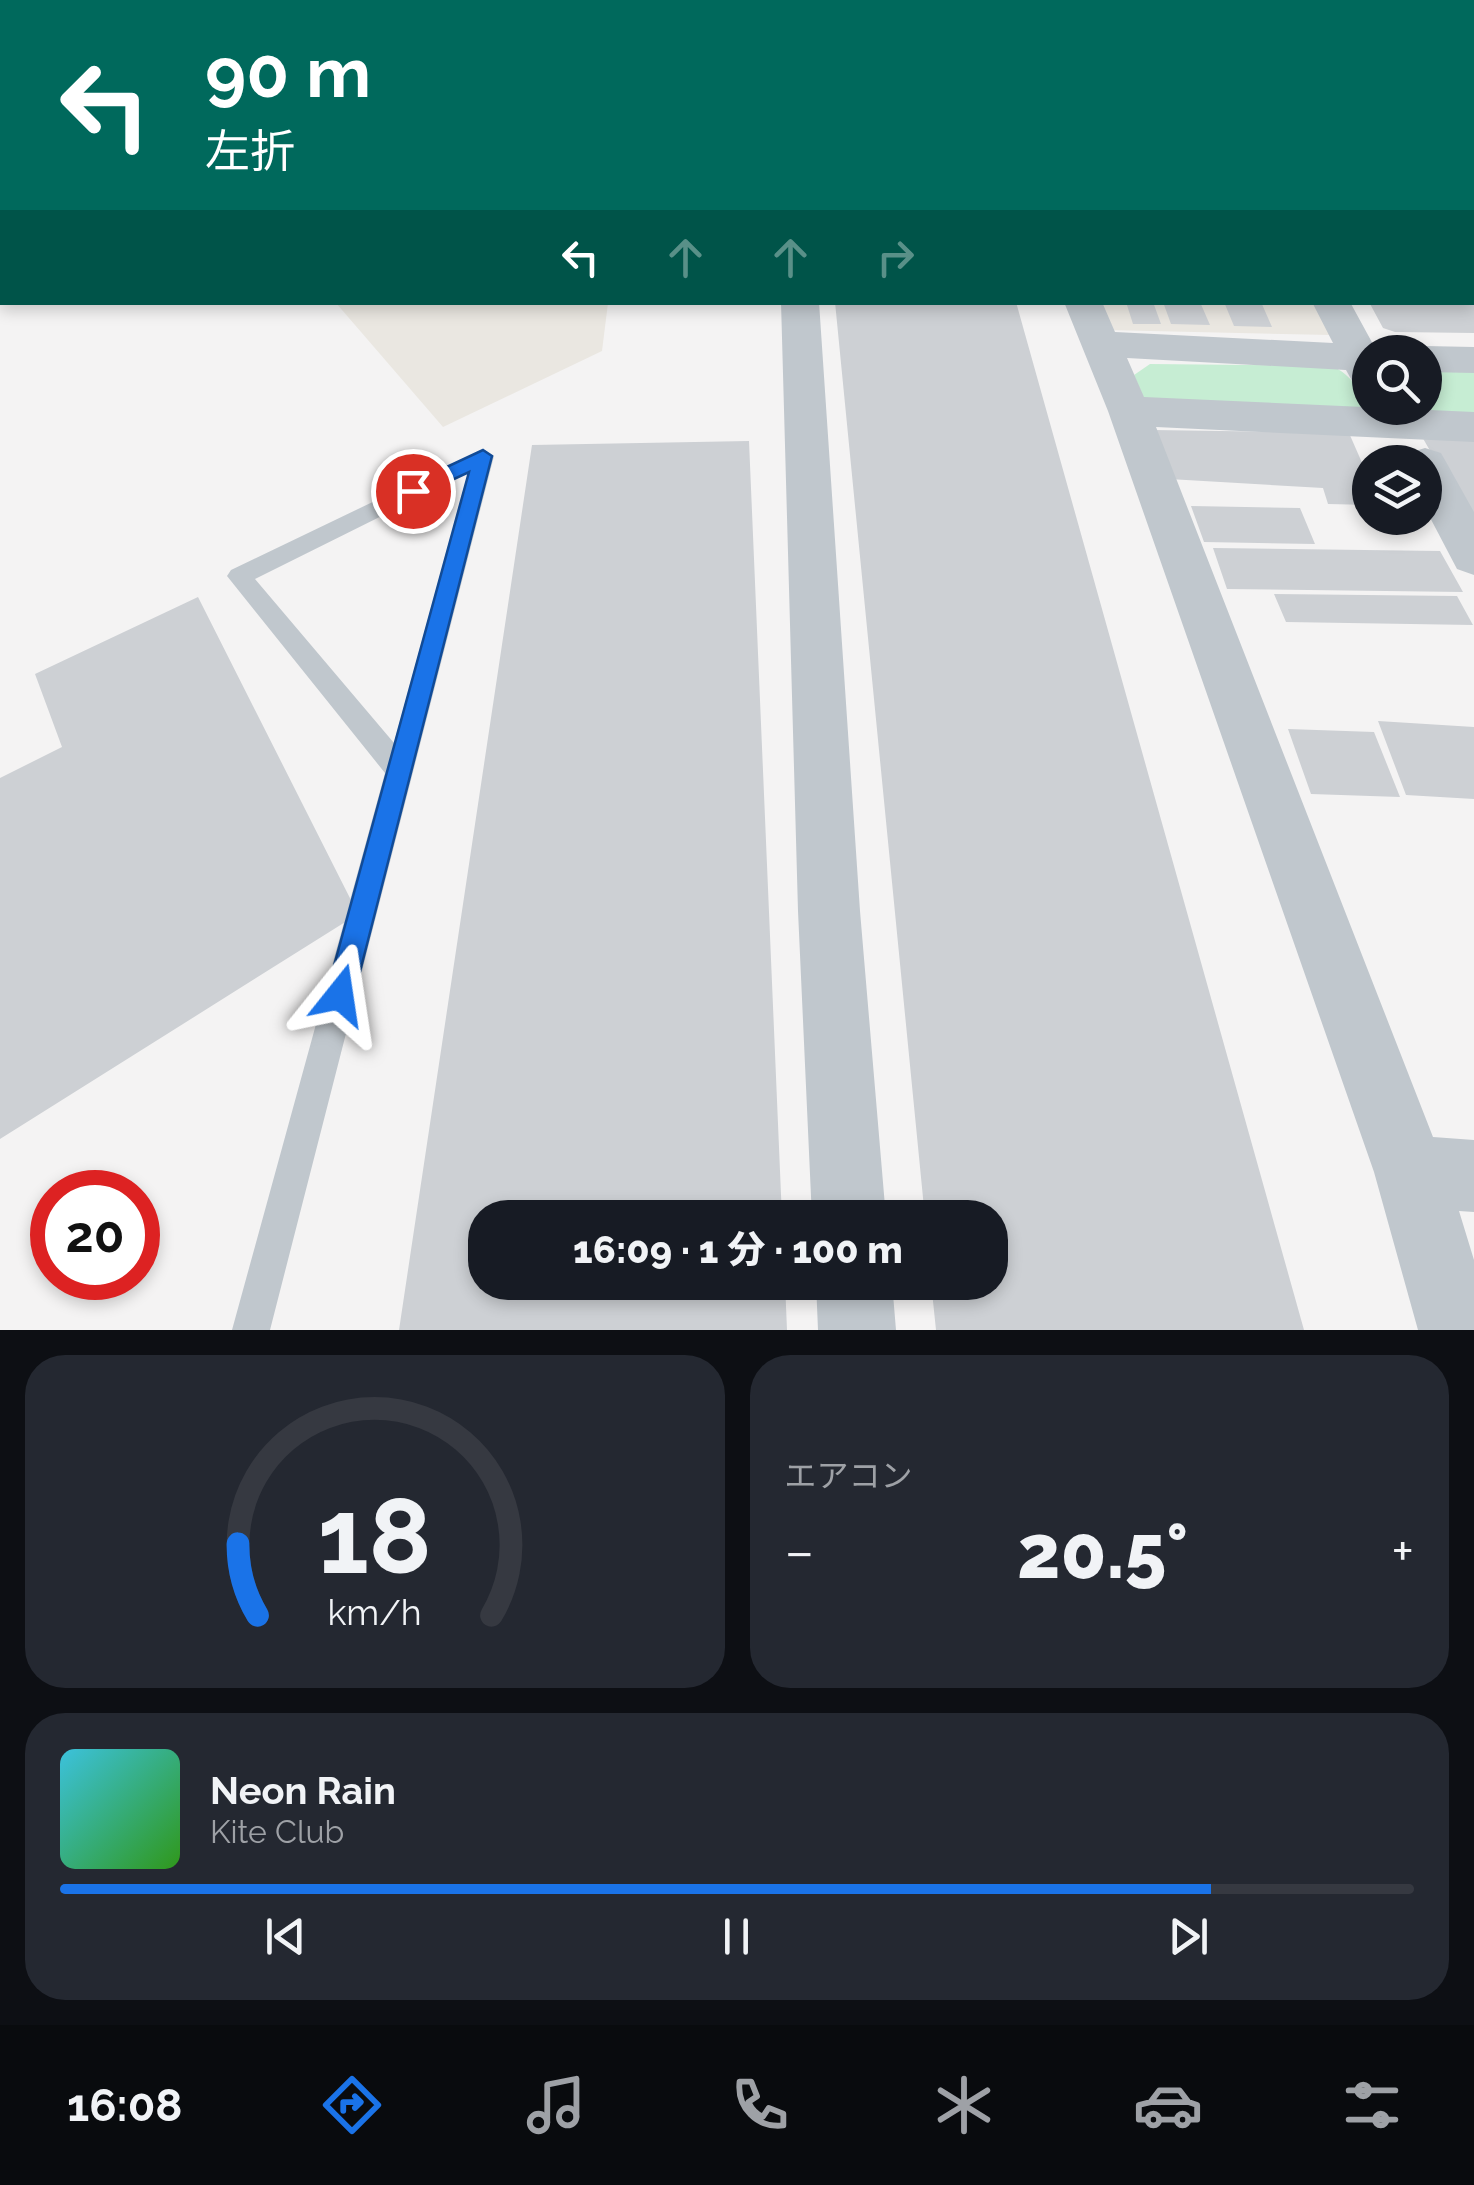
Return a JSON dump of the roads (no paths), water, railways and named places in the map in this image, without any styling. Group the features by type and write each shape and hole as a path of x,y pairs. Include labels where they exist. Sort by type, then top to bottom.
{"street":[{"path":"800,305 829,912 849,1200"},
{"path":"1333,305 1352,339"},
{"path":"1091,323 1352,362"},
{"path":"1091,323 1442,1174 1456,1330"},
{"path":"1442,359 1474,360"},
{"path":"1128,411 1411,440 1474,427"},
{"path":"1411,440 1474,556"},
{"path":"855,1300 857,1330"}],"lane":[{"path":"251,1330 400,771 483,456 239,576 400,771"}]}
